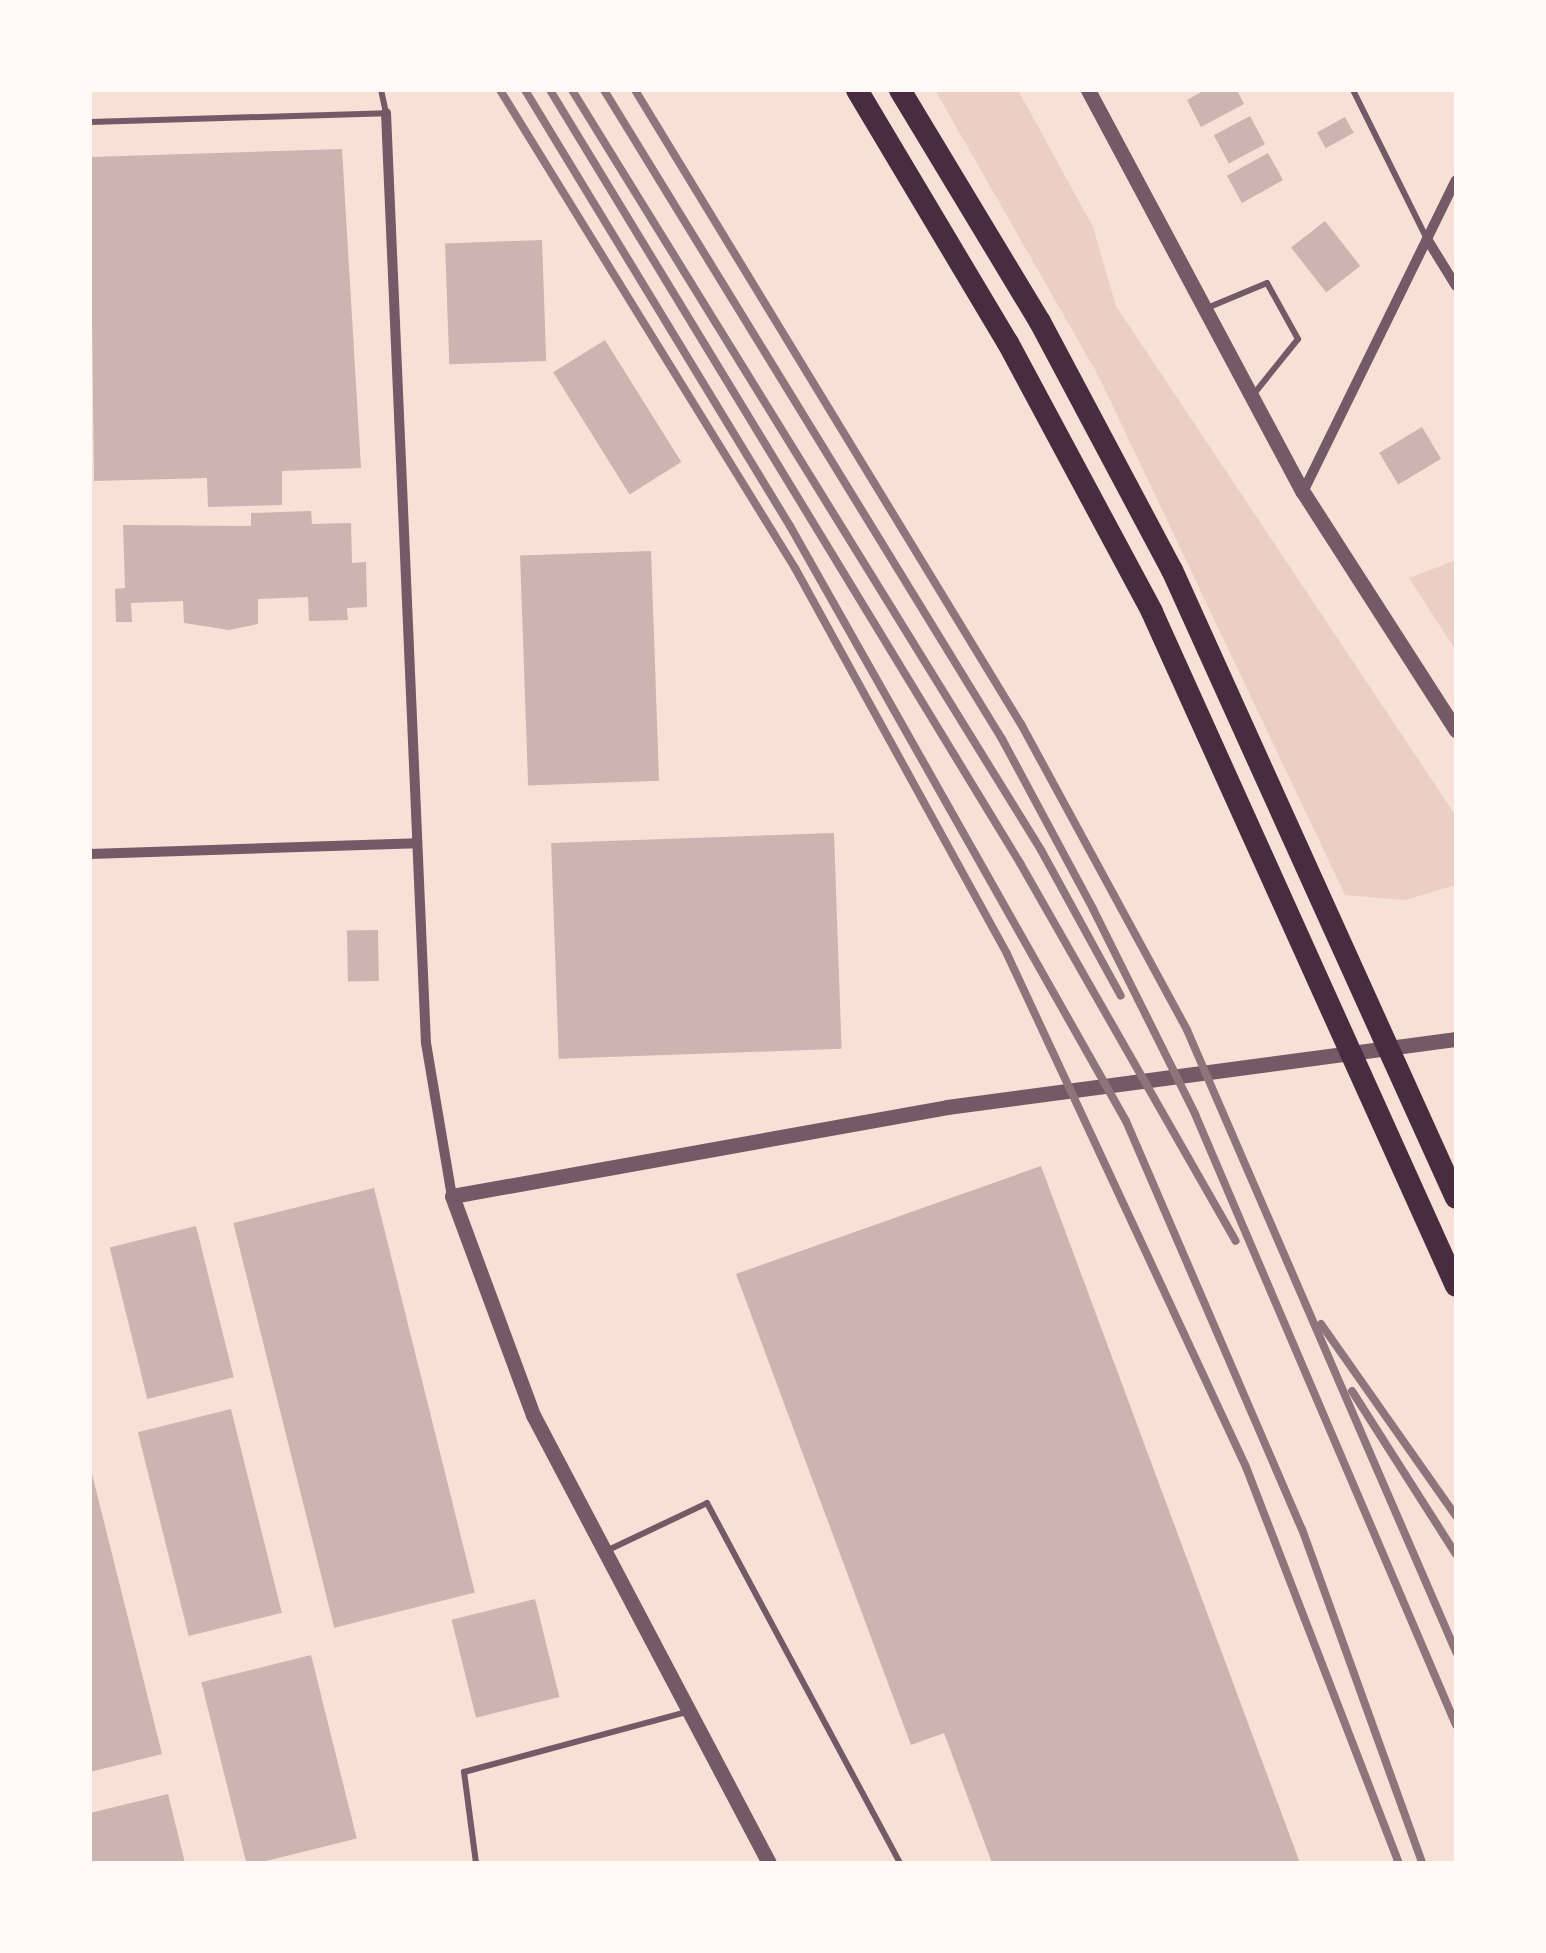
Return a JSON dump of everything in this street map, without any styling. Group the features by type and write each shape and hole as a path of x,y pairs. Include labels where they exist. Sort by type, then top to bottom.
{"highway":[{"path":"856,90 1008,343 1152,612 1456,1286"},
{"path":"900,90 1105,439 1261,766 1456,1198"}],"street":[{"path":"1088,90 1303,492 1456,730"},
{"path":"386,113 426,1043 452,1196 533,1414 770,1863"},
{"path":"1303,492 1456,180"},
{"path":"1427,238 1456,286"},
{"path":"90,854 417,843"},
{"path":"452,1196 928,1110 1456,1039"}],"lane":[{"path":"90,122 386,113 381,90"},
{"path":"1354,90 1427,238"},
{"path":"1206,308 1267,284 1298,339 1252,396"},
{"path":"603,1553 707,1502 900,1863"},
{"path":"476,1863 464,1772 688,1712"}],"shaded area":[{"path":"935,90 1018,90 1093,227 1116,306 1456,816 1456,885 1405,900 1345,895 1099,377"},
{"path":"1456,560 1456,651 1409,578"}],"building":[{"path":"1205,90 1237,90 1244,104 1201,127 1187,100"},
{"path":"1250,116 1265,144 1229,164 1214,135"},
{"path":"1345,117 1354,133 1326,148 1317,133"},
{"path":"342,149 361,468 282,471 282,505 208,507 207,478 94,481 90,157"},
{"path":"1268,153 1283,180 1242,203 1227,176"},
{"path":"1325,221 1360,266 1326,292 1291,247"},
{"path":"542,240 546,361 449,364 445,243"},
{"path":"605,340 681,462 630,494 553,372"},
{"path":"1422,427 1441,459 1398,484 1379,453"},
{"path":"311,511 312,524 351,523 352,563 366,562 367,607 347,608 348,620 309,621 308,597 258,599 258,624 229,630 184,623 183,601 131,603 132,622 116,622 115,589 125,588 123,525 251,526 251,513"},
{"path":"651,551 659,781 528,785 520,556"},
{"path":"834,833 842,1049 559,1059 551,843"},
{"path":"378,930 379,981 348,982 347,931"},
{"path":"1041,1166 1300,1863 992,1863 944,1733 911,1745 736,1274"},
{"path":"374,1188 475,1593 334,1628 233,1223"},
{"path":"196,1226 234,1377 147,1399 110,1248"},
{"path":"231,1409 282,1613 189,1636 138,1432"},
{"path":"90,1466 162,1754 90,1772"},
{"path":"535,1599 559,1697 476,1718 452,1620"},
{"path":"311,1655 357,1838 246,1863 201,1682"},
{"path":"168,1794 185,1863 90,1863 90,1813"}],"railway":[{"path":"500,90 795,568 1007,954 1246,1467 1399,1863"},
{"path":"525,90 790,526 1126,1121 1302,1529 1422,1863"},
{"path":"550,90 1020,863 1236,1241"},
{"path":"572,90 1041,850 1121,996"},
{"path":"604,90 1002,739 1093,909 1195,1114 1456,1725"},
{"path":"635,90 1021,724 1187,1030 1456,1652"},
{"path":"1321,1324 1456,1516"},
{"path":"1352,1391 1456,1554"}]}
